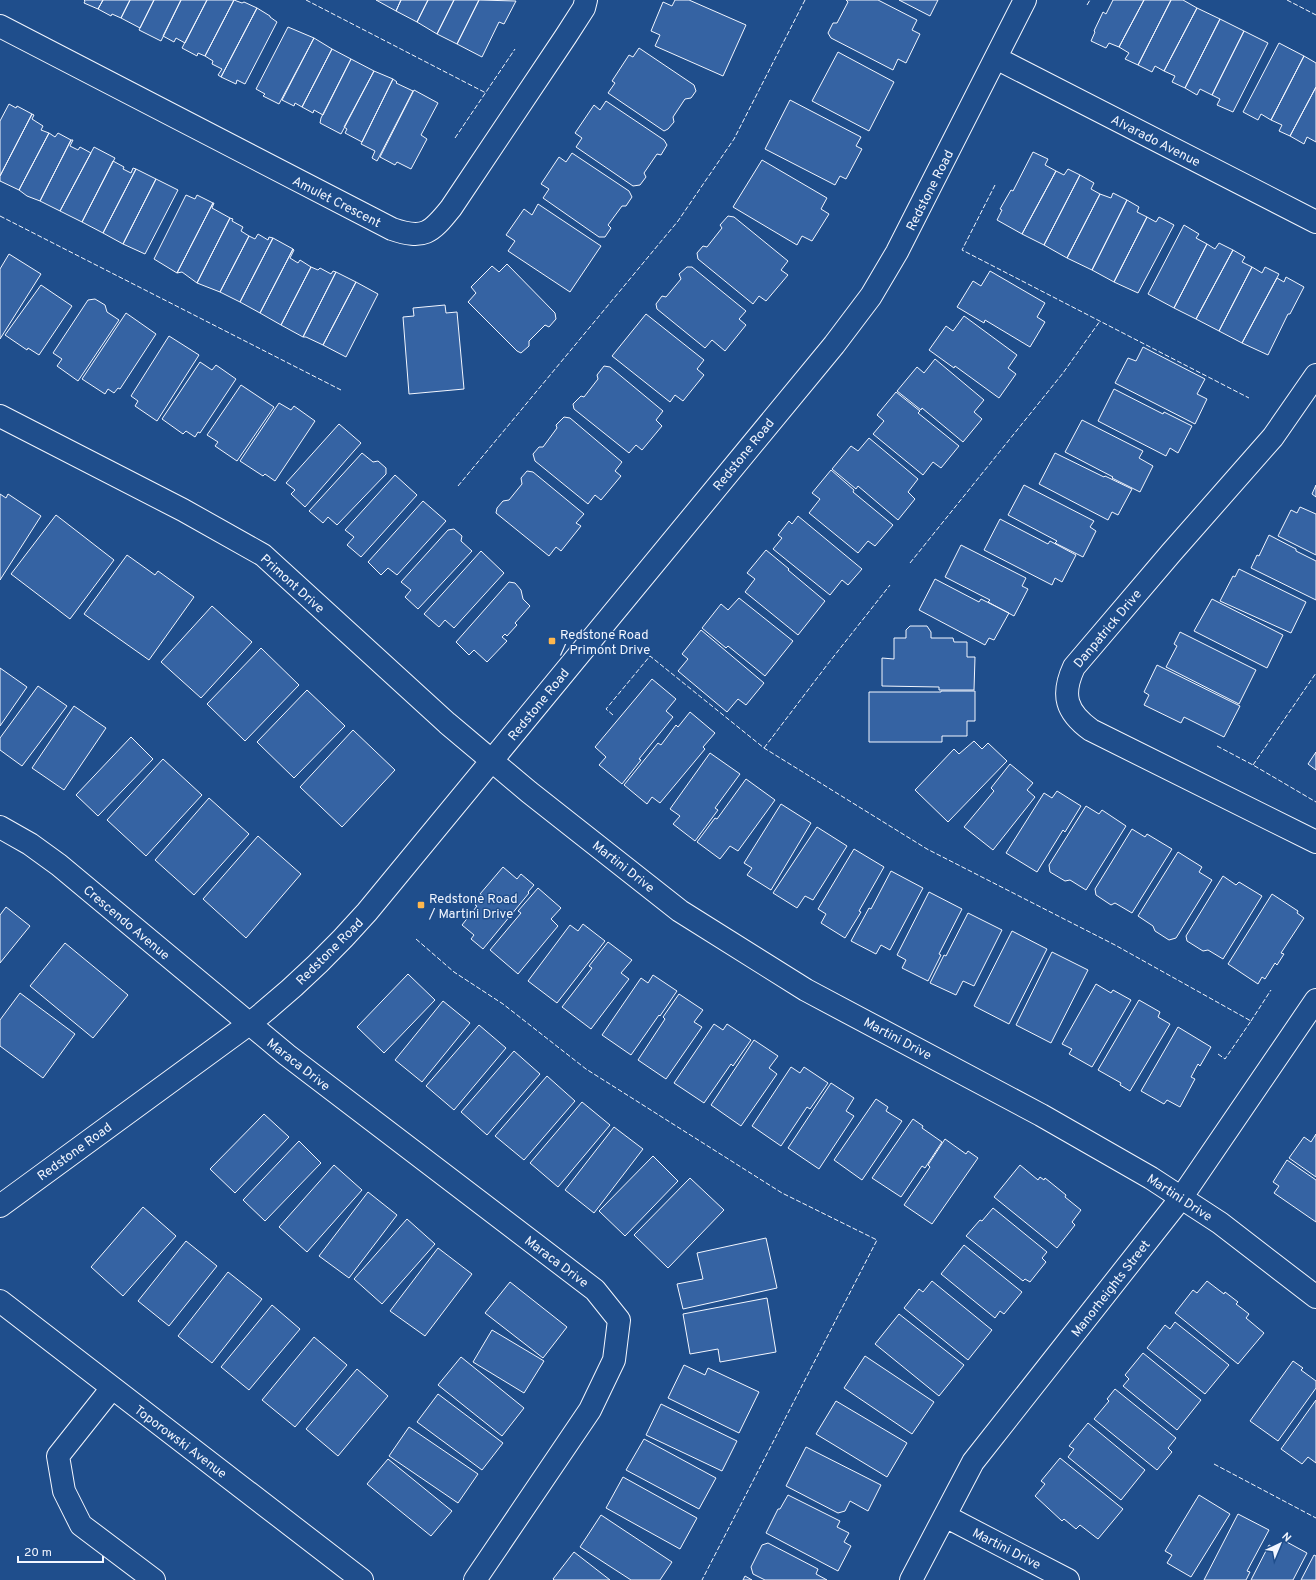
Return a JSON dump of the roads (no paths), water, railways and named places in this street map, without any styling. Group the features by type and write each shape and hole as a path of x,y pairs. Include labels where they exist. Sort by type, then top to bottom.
{"street":[{"name":"Amulet Crescent","path":"0,26 392,229 406,234 420,235 429,230 451,208 566,36 584,8 586,0"},
{"name":"Redstone Road","path":"0,1206 249,1024 282,997 340,942 492,761 834,345 871,296 897,252 1025,0"},
{"name":"Alvarado Avenue","path":"996,58 1316,222"},
{"name":"Danpatrick Drive","path":"1316,375 1273,437 1080,658 1071,672 1067,688 1070,710 1078,721 1091,730 1316,842"},
{"name":"Primont Drive","path":"0,416 183,510 263,554 447,723 492,761"},
{"name":"Martini Drive","path":"492,761 529,792 687,916 806,990 1041,1115 1151,1178 1220,1223 1316,1296"},
{"name":"Crescendo Avenue","path":"0,827 30,844 59,864 249,1024"},
{"name":"Manorheights Street","path":"912,1580 973,1462 1181,1198 1316,1000"},
{"name":"Maraca Drive","path":"249,1024 287,1056 596,1290 619,1320 614,1360 590,1410 474,1580"},
{"name":"Toporowski Avenue","path":"0,1301 362,1580"},
{"path":"112,1388 58,1456 64,1491 81,1525 154,1580"},
{"name":"Martini Drive","path":"945,1516 1068,1580"}],"place":[{"name":"Redstone Road / Primont Drive","path":"552,641"},
{"name":"Redstone Road / Martini Drive","path":"421,905"}]}
